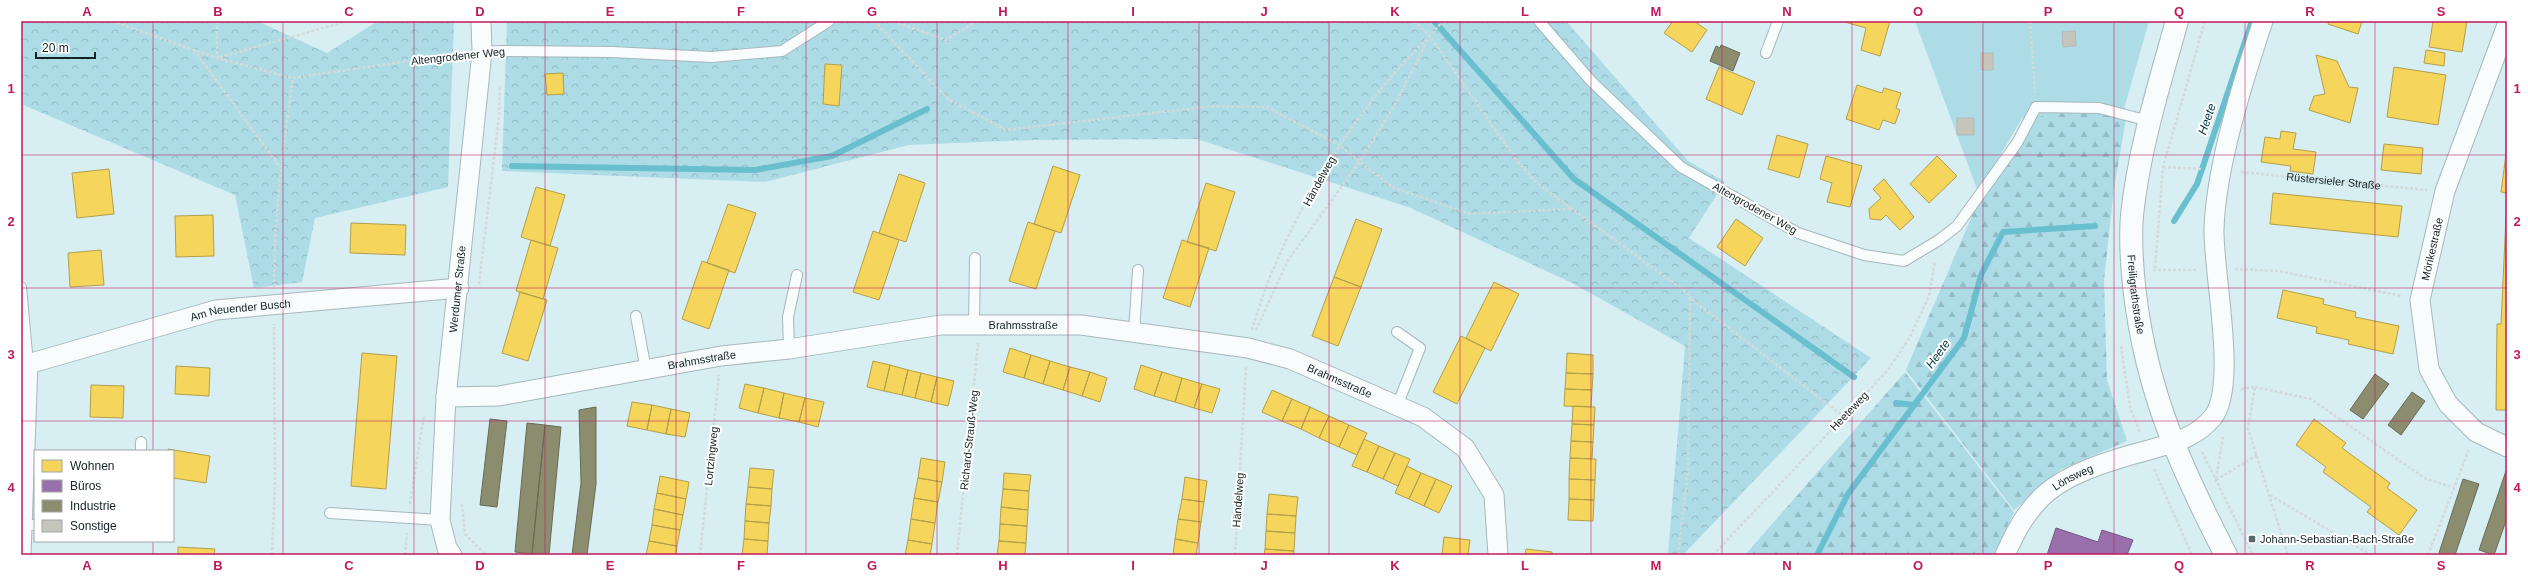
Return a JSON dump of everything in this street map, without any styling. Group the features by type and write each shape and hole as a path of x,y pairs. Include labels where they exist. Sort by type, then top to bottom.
{"main road":[{"name":"Freiligrathstraße","path":"2177,21 2149,121 2132,216 2132,270 2145,360 2172,444 2226,555"}],"street":[{"name":"Werdumer Straße","path":"452,555 447,548 440,520 446,397 459,288 482,52 481,21"},
{"path":"2172,444 2193,435 2213,416 2223,392 2224,359 2216,270 2214,228 2222,169 2242,87 2263,21"},
{"name":"Mörikestraße","path":"2507,25 2445,191 2420,300 2429,369 2448,404 2476,432 2507,447"},
{"name":"Am Neuender Busch","path":"24,365 216,310 459,288"},
{"name":"Brahmsstraße","path":"446,397 499,396 721,356 789,349 941,325 1081,325 1248,348 1290,359 1423,417 1465,448 1494,495 1498,555"},
{"path":"21,555 29,525 24,365"},
{"name":"Lönsweg","path":"2005,555 2020,523 2039,499 2067,478 2147,450 2172,444"}],"lane":[{"name":"Altengrodener Weg","path":"482,52 612,52 712,57 782,51 829,21"},
{"name":"Altengrodener Weg","path":"1539,21 1591,81 1681,167 1798,233 1864,255 1904,261 1939,240 1957,226 2017,143 2036,106"},
{"path":"1766,54 1778,21"},
{"path":"2036,106 2099,108 2149,121"},
{"path":"975,258 977,325"},
{"path":"1134,333 1138,270"},
{"path":"789,349 788,317 797,275"},
{"path":"21,286 24,365"},
{"path":"636,316 646,370"},
{"path":"1397,406 1420,348 1398,332"},
{"path":"330,513 440,520"}],"path":[{"name":"Altengrodener Weg","path":"112,21 217,58 293,78 482,52"},
{"path":"217,21 217,58 348,21"},
{"path":"874,21 948,99 1006,130 1214,106 1267,107 1339,145 1392,187 1470,214 1570,209"},
{"path":"893,21 946,40 978,21"},
{"path":"1414,21 1431,36 1517,161 1538,184 1570,209 1690,295 1690,298 1843,416"},
{"path":"1431,36 1443,21"},
{"path":"2030,21 2036,106"},
{"path":"2156,278 2155,270 2163,167 2205,21"},
{"name":"Händelweg","path":"1234,555 1248,348 1256,318 1274,268 1303,210 1339,145 1378,92 1431,36"},
{"name":"Händelweg","path":"1248,348 1287,262 1360,161 1395,105 1431,36"},
{"path":"194,50 280,167"},
{"path":"479,287 499,116 501,51"},
{"name":"Rüstersieler Straße","path":"2163,167 2176,169 2222,169 2445,191"},
{"name":"Heeteweg","path":"1713,555 1888,370 1910,337 1929,296 1939,240"},
{"path":"2155,270 2278,271 2420,300"},
{"path":"1678,555 1688,470 1690,298"},
{"name":"Richard-Strauß-Weg","path":"957,555 977,325"},
{"name":"Lortzingweg","path":"700,555 721,356"},
{"path":"2256,387 2248,428 2288,555"},
{"path":"2223,392 2256,387 2311,399 2426,479 2453,487"},
{"path":"2428,555 2453,487 2476,432"},
{"path":"2193,435 2253,555"},
{"path":"2147,450 2192,555"},
{"path":"2216,480 2257,455"},
{"path":"2269,495 2372,555"},
{"path":"461,498 465,534 486,555"}],"green space":[{"path":"21,21 257,21 327,53 378,21 454,21 448,187 315,218 302,282 254,288 235,195 21,104"},
{"path":"507,21 1566,21 1688,161 1725,182 1689,238 1871,358 1683,555 1668,555 1685,346 1572,283 1411,208 1197,139 1032,140 909,145 765,182 502,171"},
{"path":"1915,21 2149,21 2120,123 2023,117 1978,192"},
{"path":"2060,111 2098,114 2126,119 2114,188 2104,280 2107,380 2127,441 2060,470 2014,510 1906,370 1980,197 2022,145 2035,118"},
{"path":"1905,372 2014,512 1994,555 1745,555"}],"building: Wohnen":[{"path":"1673,21 1694,21 1707,30 1692,52 1664,33"},
{"path":"1841,21 1890,21 1880,56 1861,50 1866,28"},
{"path":"2329,21 2362,21 2358,34 2328,24"},
{"path":"2433,21 2467,21 2462,52 2429,47"},
{"path":"2426,50 2445,53 2444,66 2424,63"},
{"path":"2316,55 2337,61 2349,87 2358,88 2350,123 2309,110 2314,96 2325,94"},
{"path":"825,64 842,65 839,106 823,104"},
{"path":"1719,67 1755,82 1742,115 1706,99"},
{"path":"2394,67 2446,75 2438,125 2387,117"},
{"path":"563,73 564,94 547,95 545,74"},
{"path":"1857,85 1882,93 1884,88 1901,93 1896,108 1900,110 1895,124 1883,120 1879,130 1846,119"},
{"path":"2281,131 2296,133 2293,149 2316,152 2313,174 2290,171 2291,166 2261,162 2265,137 2280,139"},
{"path":"1777,135 1808,144 1799,178 1768,169"},
{"path":"2384,144 2423,148 2421,174 2381,170"},
{"path":"2507,147 2507,193 2501,192"},
{"path":"1826,156 1862,166 1850,207 1827,202 1832,183 1820,179"},
{"path":"1937,156 1957,176 1929,203 1910,184"},
{"path":"1053,166 1080,175 1061,233 1034,224"},
{"path":"109,169 114,214 77,218 72,173"},
{"path":"899,174 925,183 906,242 879,233"},
{"path":"1884,179 1914,217 1900,230 1886,215 1881,220 1870,219 1869,209 1881,198 1873,189"},
{"path":"1206,183 1235,192 1216,251 1187,242"},
{"path":"536,187 565,195 550,246 521,237"},
{"path":"2273,193 2402,206 2398,237 2270,224"},
{"path":"728,204 756,213 735,273 707,263"},
{"path":"213,215 214,256 176,257 175,216"},
{"path":"2506,217 2507,410 2496,410 2497,324 2501,324"},
{"path":"1356,219 1382,229 1361,287 1334,277"},
{"path":"1736,219 1763,238 1745,266 1717,247"},
{"path":"1028,222 1055,231 1036,289 1009,281"},
{"path":"351,223 406,225 405,255 350,253"},
{"path":"873,231 899,240 879,300 853,292"},
{"path":"531,240 558,248 543,299 516,291"},
{"path":"1182,240 1209,248 1190,307 1163,298"},
{"path":"101,250 104,285 70,287 68,253"},
{"path":"702,261 729,270 709,329 682,319"},
{"path":"1334,277 1361,287 1338,346 1312,336"},
{"path":"1494,282 1519,294 1491,351 1466,338"},
{"path":"2283,290 2324,299 2323,304 2356,312 2355,317 2399,326 2393,354 2348,344 2349,340 2316,333 2317,327 2277,318"},
{"path":"520,292 547,300 528,361 502,353"},
{"path":"1461,336 1485,348 1457,404 1433,392"},
{"path":"1010,348 1031,355 1024,378 1003,372"},
{"path":"362,353 397,356 386,489 351,486"},
{"path":"1567,353 1593,355 1593,374 1566,373"},
{"path":"1031,355 1050,361 1043,384 1024,378"},
{"path":"873,361 890,365 884,391 867,387"},
{"path":"1050,361 1070,367 1063,390 1043,384"},
{"path":"890,365 908,370 902,395 884,391"},
{"path":"1141,365 1162,372 1154,396 1134,389"},
{"path":"176,366 210,368 209,396 175,394"},
{"path":"1070,367 1090,372 1082,396 1063,390"},
{"path":"908,370 921,373 915,398 902,395"},
{"path":"1090,372 1107,378 1100,402 1082,396"},
{"path":"1162,372 1182,378 1175,402 1154,396"},
{"path":"921,373 937,377 931,402 915,398"},
{"path":"1566,373 1593,374 1592,390 1565,389"},
{"path":"937,377 954,381 948,406 931,402"},
{"path":"1182,378 1202,384 1194,408 1175,402"},
{"path":"745,384 764,388 758,413 739,408"},
{"path":"1202,384 1220,389 1212,413 1194,408"},
{"path":"91,385 124,386 123,418 90,417"},
{"path":"764,388 784,393 779,418 758,413"},
{"path":"1565,389 1592,390 1591,407 1564,406"},
{"path":"1272,390 1292,399 1282,421 1262,412"},
{"path":"784,393 805,398 799,422 779,418"},
{"path":"805,398 824,402 818,427 799,422"},
{"path":"1292,399 1310,407 1301,429 1282,421"},
{"path":"632,402 652,405 647,430 627,426"},
{"path":"652,405 671,409 666,434 647,430"},
{"path":"1573,406 1595,407 1594,425 1572,424"},
{"path":"1310,407 1329,416 1319,438 1301,429"},
{"path":"671,409 690,413 685,437 666,434"},
{"path":"1329,416 1349,425 1339,447 1319,438"},
{"path":"2314,419 2346,443 2342,448 2390,483 2387,488 2417,510 2399,535 2367,512 2371,507 2323,472 2326,467 2296,445"},
{"path":"1572,424 1594,425 1593,442 1571,441"},
{"path":"1349,425 1367,433 1357,455 1339,447"},
{"path":"1364,439 1379,446 1367,472 1352,466"},
{"path":"1571,441 1593,442 1592,459 1570,458"},
{"path":"1379,446 1395,453 1383,479 1367,472"},
{"path":"174,450 210,456 206,483 174,478"},
{"path":"1395,453 1410,459 1398,486 1383,479"},
{"path":"921,458 945,462 942,482 918,478"},
{"path":"1570,458 1596,459 1595,480 1569,479"},
{"path":"1407,466 1421,473 1409,499 1395,493"},
{"path":"750,468 774,470 772,489 748,487"},
{"path":"1004,473 1031,475 1029,491 1003,489"},
{"path":"1421,473 1436,479 1424,506 1409,499"},
{"path":"660,476 689,482 686,499 657,493"},
{"path":"1185,477 1207,481 1204,502 1182,499"},
{"path":"918,478 942,482 938,502 914,498"},
{"path":"1436,479 1452,486 1439,513 1424,506"},
{"path":"1569,479 1595,480 1594,500 1569,499"},
{"path":"748,487 772,489 771,506 746,504"},
{"path":"1003,489 1029,491 1028,510 1001,507"},
{"path":"657,493 686,499 683,515 654,509"},
{"path":"1269,494 1298,497 1296,516 1267,514"},
{"path":"914,498 938,502 935,523 911,519"},
{"path":"1182,499 1204,502 1201,522 1178,519"},
{"path":"1569,499 1594,500 1593,521 1568,520"},
{"path":"746,504 771,506 769,523 745,521"},
{"path":"1001,507 1028,510 1027,526 1000,524"},
{"path":"654,509 683,515 680,530 652,525"},
{"path":"1267,514 1296,516 1295,533 1266,531"},
{"path":"911,519 935,523 932,544 908,540"},
{"path":"1178,519 1201,522 1198,543 1175,539"},
{"path":"745,521 769,523 768,541 744,539"},
{"path":"1000,524 1027,526 1026,543 999,541"},
{"path":"652,525 680,530 677,546 649,541"},
{"path":"1266,531 1295,533 1294,551 1265,549"},
{"path":"1444,537 1470,540 1468,555 1442,555"},
{"path":"744,539 768,541 767,555 742,555"},
{"path":"1175,539 1198,543 1196,555 1173,555"},
{"path":"908,540 932,544 930,555 905,555"},
{"path":"649,541 677,546 676,555 646,555"},
{"path":"999,541 1026,543 1025,555 997,555"},
{"path":"178,547 215,549 214,555 178,555"},
{"path":"1265,549 1294,551 1293,555 1264,555"},
{"path":"1526,549 1552,552 1552,555 1525,555"}],"building: Büros":[{"path":"2056,528 2098,542 2102,530 2133,540 2127,555 2047,555"}],"building: Industrie":[{"path":"1721,45 1740,53 1733,71 1710,61 1716,46 1720,48"},
{"path":"2375,374 2389,384 2363,419 2350,410"},
{"path":"2412,392 2425,401 2401,435 2388,425"},
{"path":"596,407 596,484 587,555 572,555 581,483 579,410"},
{"path":"490,419 507,421 497,507 480,505"},
{"path":"527,423 545,425 532,554 515,552"},
{"path":"545,425 561,427 549,555 532,554"},
{"path":"2506,471 2507,518 2494,555 2479,550"},
{"path":"2463,479 2479,484 2455,555 2444,555 2439,553"}],"building: Sonstige":[{"path":"2075,31 2076,46 2063,47 2062,32"},
{"path":"1981,53 1993,53 1993,70 1981,70"},
{"path":"1957,118 1974,118 1974,135 1957,135"}],"waterway":[{"path":"1434,21 1574,179 1854,377"},
{"name":"Heete","path":"2174,221 2197,184 2252,21"},
{"path":"512,166 755,170 832,156 927,109"},
{"name":"Heete","path":"1817,555 1848,494 1964,338 1981,275 2003,232 2095,226"},
{"path":"1896,403 1914,405"}],"place":[{"name":"Johann-Sebastian-Bach-Straße","path":"2252,539"}]}
